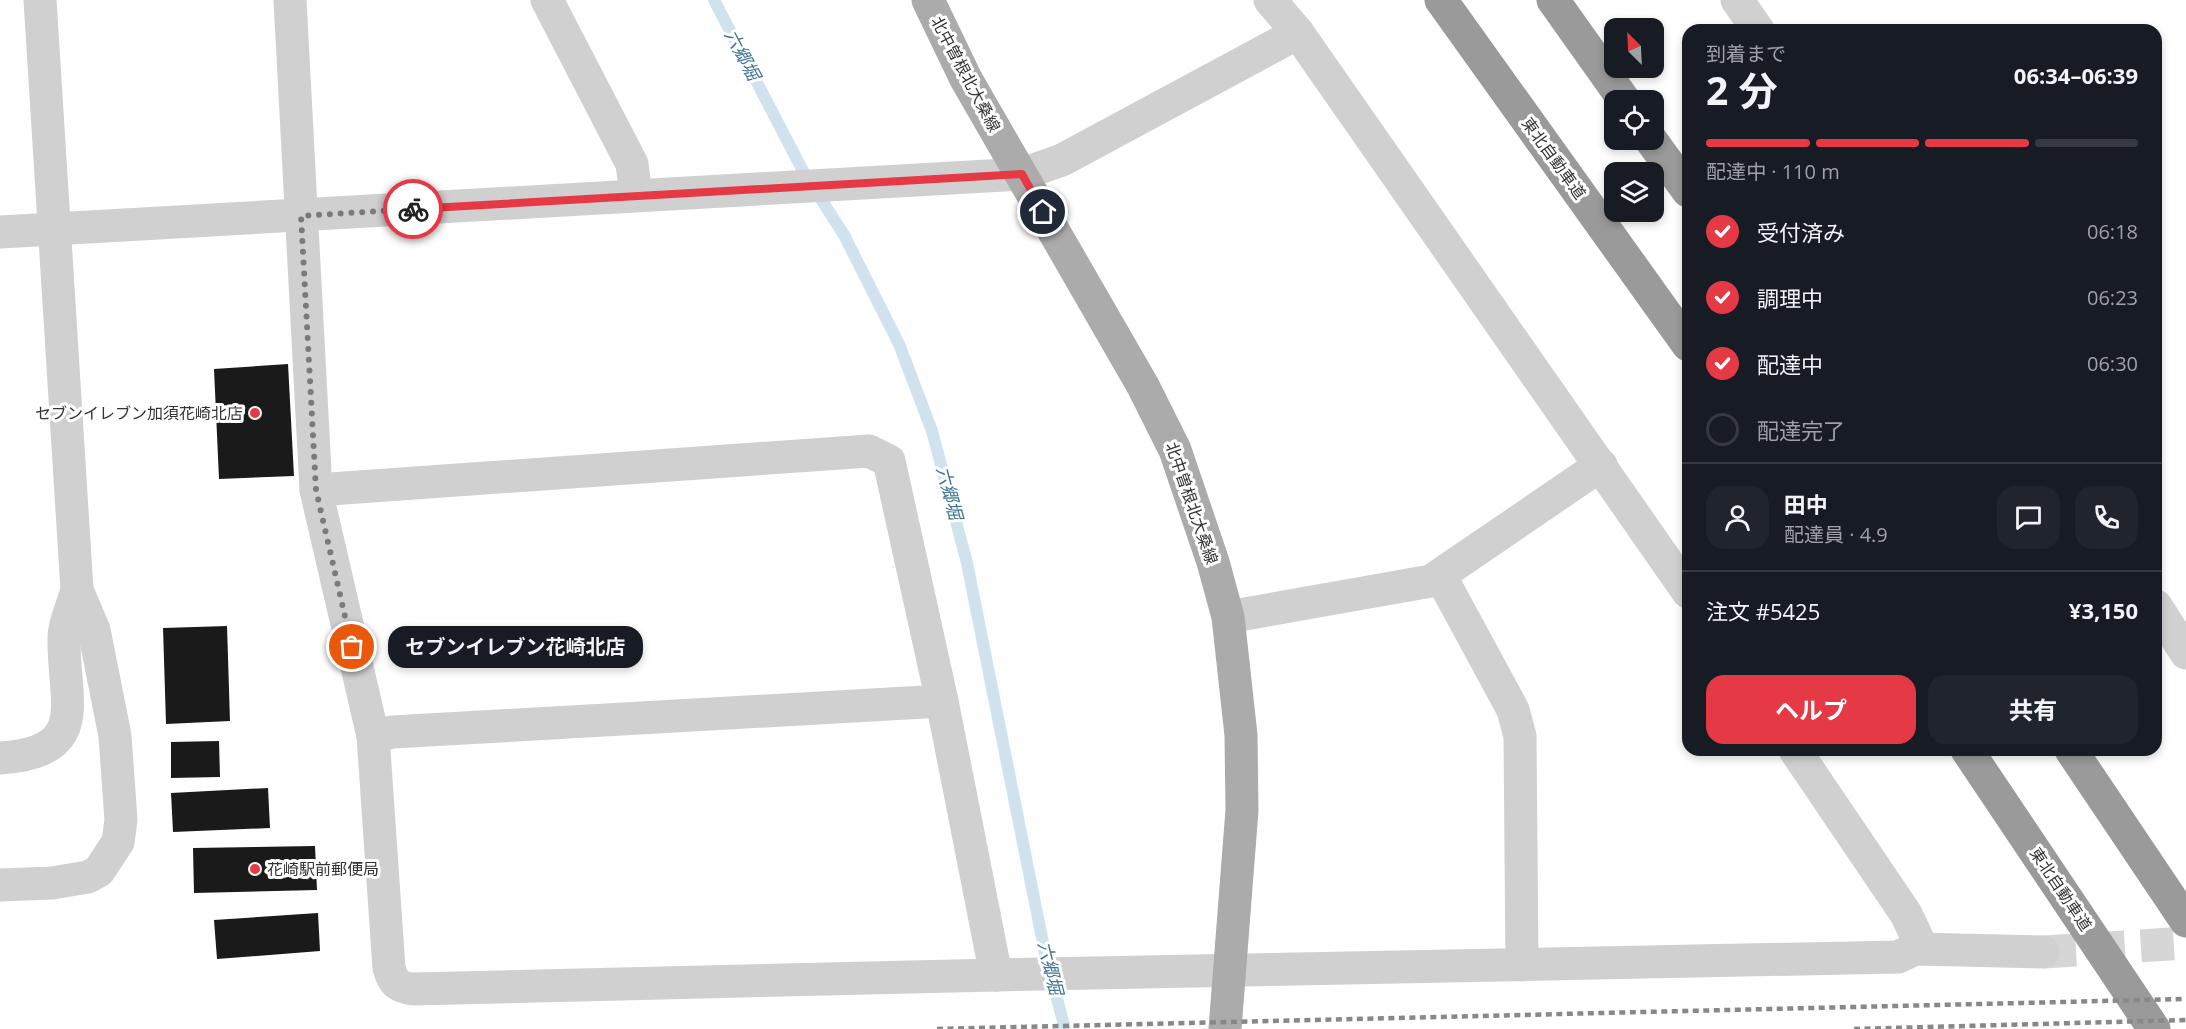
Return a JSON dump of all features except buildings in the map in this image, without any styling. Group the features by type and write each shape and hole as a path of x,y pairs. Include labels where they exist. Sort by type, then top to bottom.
{"highway":[{"name":"東北自動車道","path":"1441,0 1682,337"},
{"path":"1553,0 1617,90"},
{"path":"1658,150 1682,183"},
{"name":"東北自動車道","path":"1971,756 2154,1029"},
{"path":"2075,756 2186,921"}],"main road":[{"name":"北中曽根北大桑線","path":"928,0 966,79 1143,386 1175,450 1198,513 1228,617 1239,712 1242,810 1225,1029"}],"street":[{"path":"0,758 37,751 56,739 67,724 69,710 64,637 77,590 40,0"},
{"path":"290,0 316,490 373,736 389,968 393,981 400,987 413,989 1898,957 1915,949 2043,952"},
{"path":"547,0 632,164 636,195"},
{"path":"1270,0 1298,33 1682,583"},
{"path":"1737,0 1754,24"},
{"path":"0,232 1022,174 1062,160 1298,33"},
{"path":"316,490 869,451 889,461 942,701 1010,975"},
{"path":"1228,617 1431,581 1441,577 1601,465"},
{"path":"1441,577 1513,710 1520,736 1522,965"},
{"path":"0,885 52,883 88,877 99,871 118,842 122,820 115,736 94,630 77,590"},
{"path":"2162,615 2186,653"},
{"path":"373,736 393,732 942,701"},
{"path":"1799,756 1906,914 1917,937 1915,949"}],"waterway":[{"name":"六郷堀","path":"714,0 803,171 844,235 899,344 932,431 967,563 1045,953 1065,1029"}],"tunnel":[{"path":"2043,952 2186,943"}],"railway":[{"path":"937,1029 2186,999"},
{"path":"1854,1029 2186,1020"}],"way so far":[{"path":"352,647 316,490 301,216 413,209"}],"place":[{"name":"セブンイレブン加須花崎北店","path":"255,413"},
{"name":"セブンイレブン花崎北店","path":"352,647"},
{"name":"花崎駅前郵便局","path":"255,869"}],"route":[{"path":"413,209 1022,174 1043,212"}]}
